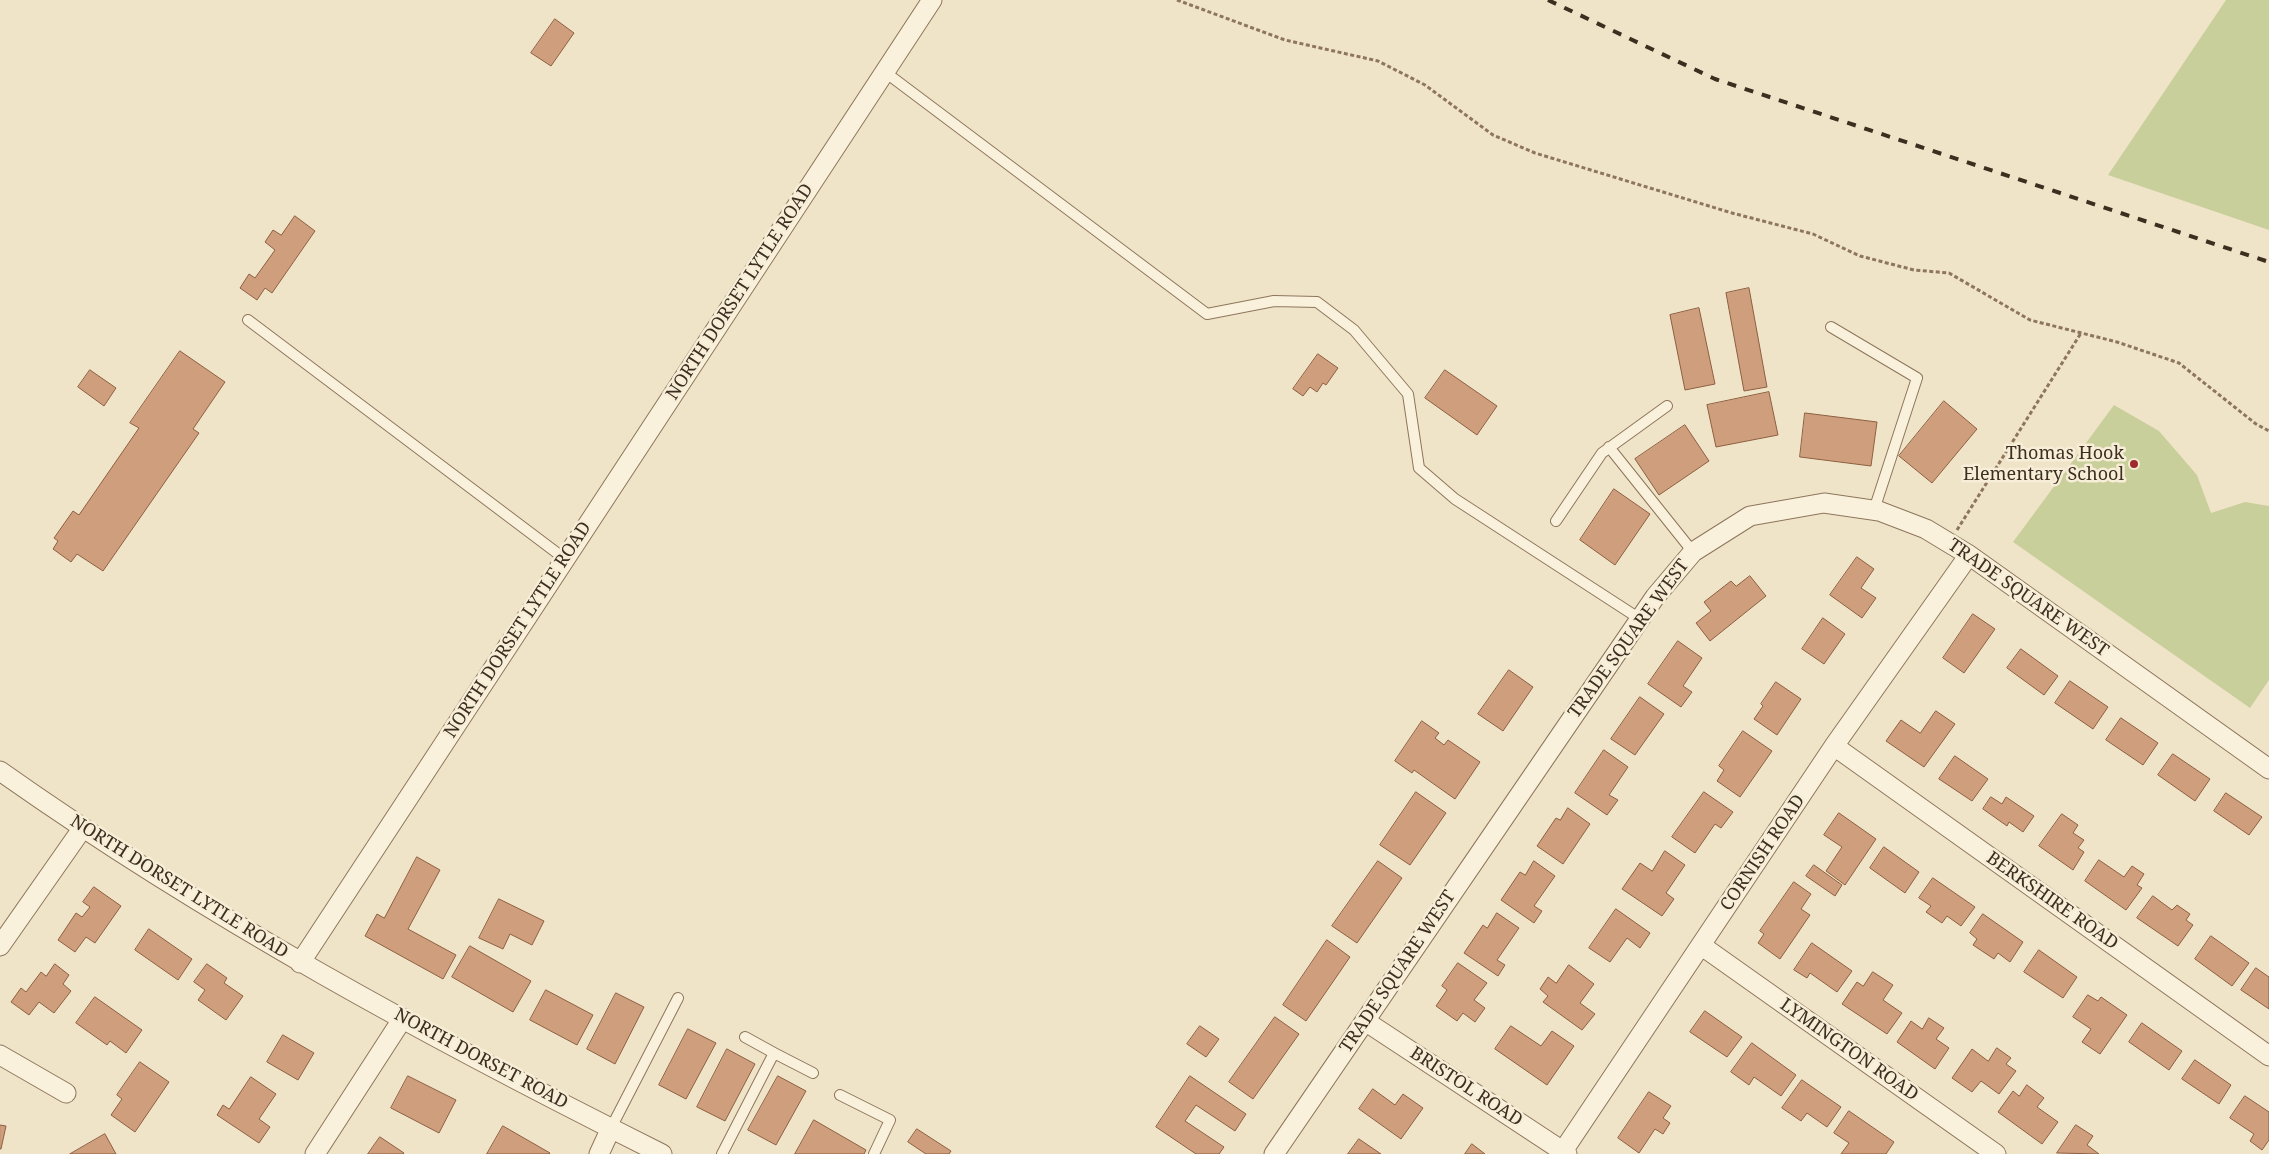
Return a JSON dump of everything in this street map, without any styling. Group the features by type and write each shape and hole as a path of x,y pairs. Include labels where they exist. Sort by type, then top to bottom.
{"street":[{"name":"NORTH DORSET LYTLE ROAD","path":"0,771 82,829 300,963 932,0"},
{"name":"TRADE SQUARE WEST","path":"1274,1154 1640,619 1693,552 1750,516 1824,503 1874,510 1926,529 1969,555 2269,769"},
{"name":"CORNISH ROAD","path":"1564,1153 1834,746 1969,555"},
{"name":"BERKSHIRE ROAD","path":"1834,746 2269,1056"},
{"path":"0,946 82,829"},
{"name":"LYMINGTON ROAD","path":"1702,946 1996,1154"},
{"name":"NORTH DORSET ROAD","path":"300,963 662,1154"},
{"path":"315,1154 404,1018"},
{"name":"BRISTOL ROAD","path":"1365,1021 1564,1153"},
{"path":"0,1055 66,1093"},
{"path":"599,1154 611,1128"}],"lane":[{"path":"884,72 1207,314 1274,302 1317,302 1354,330 1408,394 1419,468 1455,499 1640,619"},
{"path":"248,320 565,559"},
{"path":"1831,327 1917,378 1874,510"},
{"path":"1556,521 1602,453 1667,406"},
{"path":"1609,447 1693,552"},
{"path":"611,1128 678,998"},
{"path":"745,1037 814,1073"},
{"path":"722,1154 774,1052"},
{"path":"840,1095 890,1120 874,1154"}],"path":[{"path":"1177,0 1285,40 1378,61 1425,85 1493,135 1535,153 1732,213 1813,234 1860,256 1914,270 1949,273 2030,320 2117,342 2179,364 2256,424 2269,431"},
{"path":"1949,543 2081,333"}],"green space":[{"path":"2226,0 2269,0 2269,230 2108,175"},
{"path":"2114,405 2159,431 2197,475 2211,513 2245,502 2269,506 2269,680 2250,708 2013,542"}],"building":[{"path":"555,19 574,33 551,66 531,53"},
{"path":"295,216 315,231 272,293 265,288 257,300 240,288 249,274 255,278 275,250 265,242 273,230 281,235"},
{"path":"1749,288 1767,387 1744,391 1726,293"},
{"path":"1699,308 1715,384 1685,390 1670,315"},
{"path":"180,351 225,382 193,429 199,433 103,571 77,554 71,562 53,549 58,541 54,538 73,511 79,515 139,428 130,423"},
{"path":"1318,354 1338,368 1326,385 1323,383 1317,392 1310,387 1303,396 1293,389"},
{"path":"90,370 116,388 104,406 78,387"},
{"path":"1445,370 1497,406 1477,435 1425,398"},
{"path":"1769,392 1778,435 1716,447 1707,405"},
{"path":"1944,401 1977,429 1932,483 1899,456"},
{"path":"1805,413 1877,422 1871,466 1800,457"},
{"path":"1685,425 1709,461 1659,495 1635,459"},
{"path":"1614,489 1650,514 1615,565 1580,540"},
{"path":"1857,557 1874,569 1861,588 1876,598 1862,618 1830,595"},
{"path":"1750,576 1766,596 1710,641 1696,623 1711,611 1704,602 1731,581 1736,586"},
{"path":"1973,614 1995,629 1964,673 1943,658"},
{"path":"1823,618 1845,634 1824,664 1802,649"},
{"path":"1678,641 1702,658 1683,686 1692,692 1681,707 1648,684"},
{"path":"2021,649 2058,676 2044,695 2007,668"},
{"path":"1509,670 1533,687 1503,731 1478,714"},
{"path":"2070,681 2108,707 2093,729 2055,703"},
{"path":"1776,682 1801,699 1777,735 1754,719 1763,706 1761,704"},
{"path":"1640,697 1664,714 1635,755 1611,739"},
{"path":"1936,711 1955,724 1924,767 1886,741 1901,720 1920,733"},
{"path":"2121,718 2158,743 2143,765 2106,740"},
{"path":"1422,721 1439,733 1435,738 1444,745 1448,740 1480,762 1455,799 1414,770 1412,773 1395,761"},
{"path":"1743,731 1772,751 1740,797 1717,781 1724,770 1719,766"},
{"path":"1604,750 1628,767 1609,795 1618,800 1607,815 1575,793"},
{"path":"2173,754 2210,779 2195,801 2158,775"},
{"path":"1955,756 1988,779 1972,801 1939,779"},
{"path":"1416,792 1446,813 1410,865 1380,845"},
{"path":"1704,792 1733,812 1721,828 1715,824 1695,853 1672,837"},
{"path":"2226,793 2262,817 2249,835 2214,811"},
{"path":"1991,797 2002,804 2006,797 2034,816 2023,832 2009,822 2007,826 1983,809"},
{"path":"1568,808 1590,824 1563,864 1537,846 1556,818 1560,820"},
{"path":"1839,813 1876,839 1845,885 1826,871 1842,847 1824,835"},
{"path":"2062,814 2078,825 2073,833 2084,840 2078,848 2084,852 2073,870 2039,846"},
{"path":"1884,847 1919,872 1905,893 1870,868"},
{"path":"1665,851 1685,865 1666,893 1674,899 1662,916 1622,889 1640,863 1652,871"},
{"path":"417,857 440,870 408,929 456,955 443,979 365,936 377,914 384,918"},
{"path":"2099,860 2124,877 2132,866 2144,874 2137,885 2142,888 2126,910 2085,881"},
{"path":"1378,861 1402,878 1357,943 1332,926"},
{"path":"1534,861 1555,876 1534,906 1542,911 1534,923 1501,900 1520,872 1525,875"},
{"path":"1814,865 1842,885 1835,896 1806,876"},
{"path":"1933,878 1975,907 1961,926 1947,916 1942,923 1926,912 1931,906 1919,898"},
{"path":"1794,882 1811,894 1801,909 1810,915 1780,959 1758,943 1764,934 1760,931"},
{"path":"94,887 121,906 95,943 86,937 75,952 58,940 76,913 82,917 90,907 83,902"},
{"path":"2153,896 2172,910 2177,905 2190,914 2186,920 2193,925 2178,946 2137,918"},
{"path":"499,899 544,921 532,945 510,934 503,949 479,938"},
{"path":"1616,909 1650,933 1640,948 1627,938 1610,962 1589,948"},
{"path":"1497,913 1519,928 1497,960 1505,965 1498,976 1464,953 1483,925 1487,928"},
{"path":"1983,914 2023,942 2010,962 1998,953 1994,959 1973,945 1977,939 1970,933"},
{"path":"149,929 192,959 178,980 135,950"},
{"path":"2211,936 2249,963 2232,986 2195,959"},
{"path":"1327,940 1350,957 1306,1021 1283,1005"},
{"path":"1812,943 1852,971 1837,992 1810,973 1807,978 1794,970"},
{"path":"470,946 531,981 513,1012 452,977"},
{"path":"2039,950 2077,977 2063,998 2024,972"},
{"path":"1458,963 1487,983 1474,1000 1485,1008 1475,1022 1463,1013 1457,1021 1436,1006 1447,990 1442,986"},
{"path":"55,964 69,975 63,984 71,991 54,1013 39,1002 29,1015 11,1002 21,988 26,992 41,972 46,976"},
{"path":"207,964 227,978 224,983 243,996 226,1020 198,1000 205,990 194,982"},
{"path":"1569,965 1594,984 1580,1003 1595,1014 1582,1030 1543,1002 1548,996 1540,989 1548,977 1556,983"},
{"path":"2256,968 2269,977 2269,1009 2241,990"},
{"path":"1873,972 1893,985 1883,1000 1902,1013 1887,1034 1842,1004 1857,982 1863,986"},
{"path":"546,990 593,1015 577,1045 530,1020"},
{"path":"616,993 644,1007 615,1064 587,1049"},
{"path":"2088,995 2098,1001 2101,997 2127,1015 2100,1054 2082,1042 2091,1029 2073,1017"},
{"path":"95,997 142,1030 126,1053 110,1041 107,1045 76,1023"},
{"path":"1705,1011 1742,1037 1727,1057 1690,1032"},
{"path":"1275,1017 1299,1034 1253,1099 1229,1082"},
{"path":"1929,1018 1944,1028 1936,1039 1949,1048 1935,1069 1897,1042 1911,1021 1922,1029"},
{"path":"2142,1023 2182,1051 2169,1070 2129,1042"},
{"path":"1200,1026 1219,1039 1206,1057 1187,1044"},
{"path":"1511,1026 1541,1046 1552,1031 1574,1046 1547,1085 1495,1049"},
{"path":"688,1029 716,1043 686,1099 659,1085"},
{"path":"283,1035 314,1053 298,1080 267,1062"},
{"path":"1752,1043 1796,1075 1781,1096 1754,1077 1749,1085 1731,1072"},
{"path":"1997,1048 2011,1058 2006,1064 2016,1071 1999,1094 1981,1081 1972,1092 1952,1078 1972,1049 1988,1061"},
{"path":"727,1049 755,1064 725,1121 697,1107"},
{"path":"2195,1060 2231,1085 2219,1104 2182,1079"},
{"path":"140,1062 169,1082 135,1132 111,1115 122,1099 117,1095"},
{"path":"408,1076 456,1100 439,1133 391,1108"},
{"path":"778,1076 806,1091 776,1145 748,1130"},
{"path":"1190,1076 1246,1114 1235,1131 1196,1105 1185,1121 1224,1147 1219,1154 1196,1154 1156,1127"},
{"path":"251,1077 276,1094 259,1119 270,1127 259,1143 217,1115 223,1105 229,1109"},
{"path":"1802,1080 1841,1107 1827,1127 1807,1113 1801,1121 1782,1108"},
{"path":"2027,1085 2044,1098 2037,1107 2058,1122 2042,1144 1998,1112 2013,1091 2019,1096"},
{"path":"1373,1089 1395,1105 1403,1094 1423,1108 1401,1139 1359,1109"},
{"path":"1649,1092 1671,1106 1663,1118 1670,1123 1663,1134 1655,1129 1639,1153 1618,1138"},
{"path":"2245,1096 2269,1112 2269,1140 2262,1150 2250,1141 2254,1134 2230,1118"},
{"path":"1849,1111 1894,1142 1886,1154 1841,1154 1849,1143 1834,1133"},
{"path":"814,1120 866,1150 864,1154 795,1154"},
{"path":"0,1125 6,1126 1,1149 0,1149"},
{"path":"2076,1125 2093,1136 2087,1145 2099,1154 2057,1153"},
{"path":"503,1126 550,1153 487,1154"},
{"path":"917,1129 951,1151 949,1154 926,1154 908,1142"},
{"path":"105,1134 116,1154 70,1154"},
{"path":"380,1137 404,1153 368,1154"},
{"path":"1359,1139 1381,1154 1348,1154"},
{"path":"1472,1144 1485,1154 1465,1154"}],"railway":[{"path":"1548,0 1715,79 2269,262"}],"place":[{"name":"Thomas Hook Elementary School","path":"2134,464"}]}
